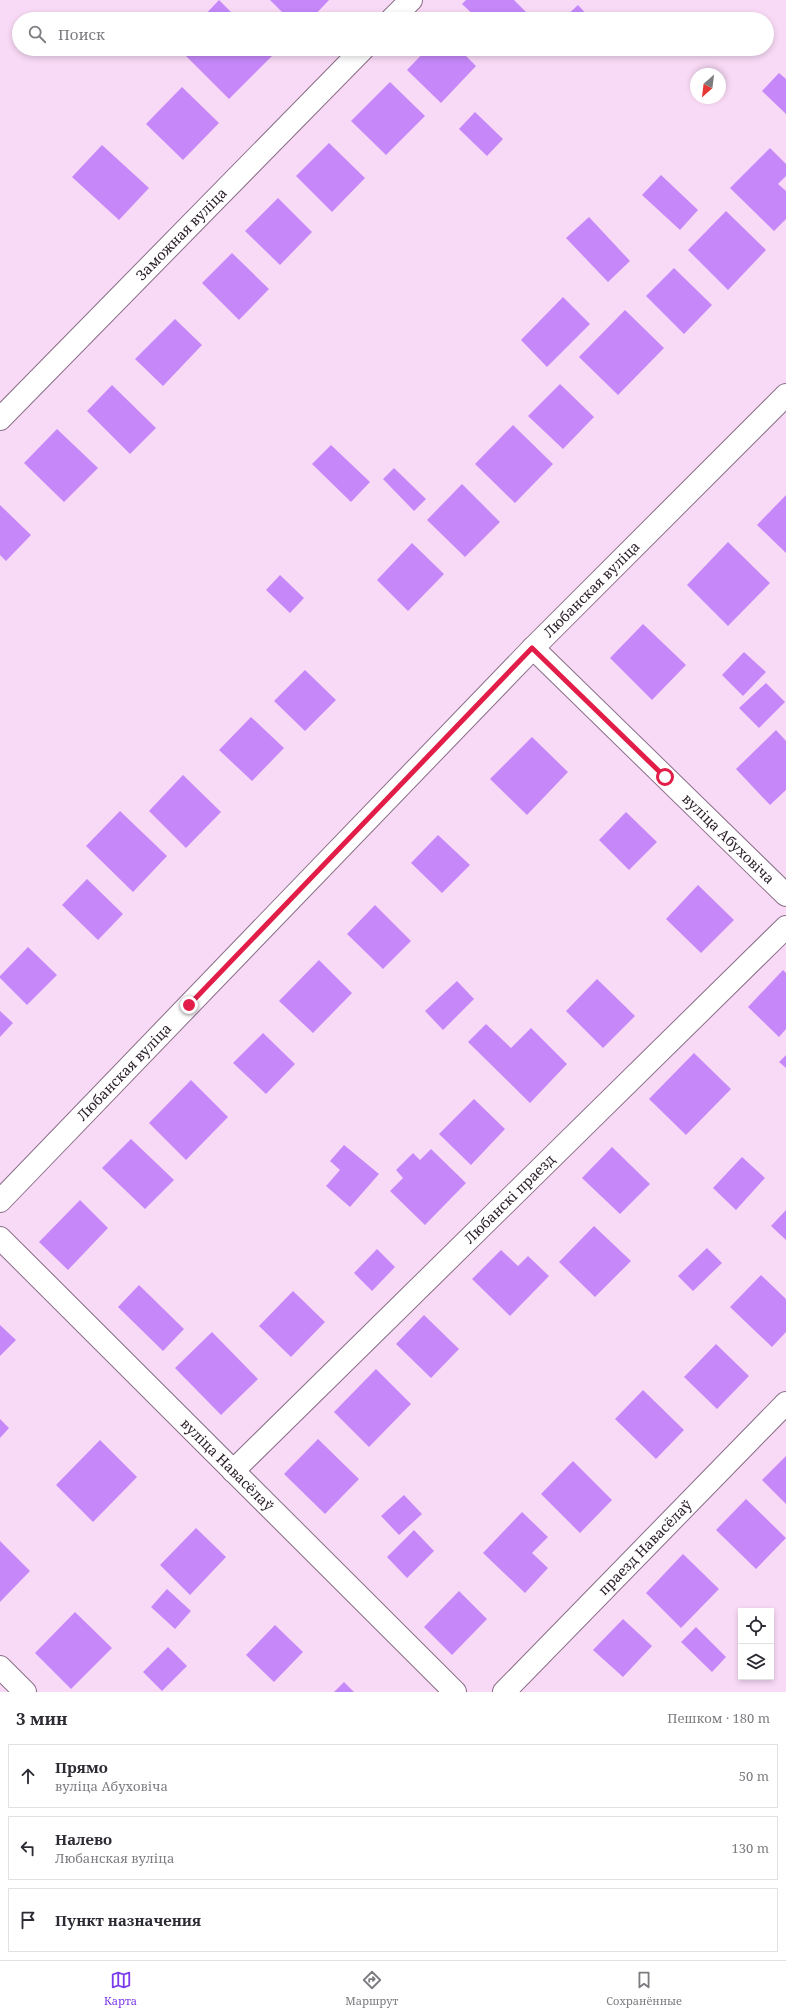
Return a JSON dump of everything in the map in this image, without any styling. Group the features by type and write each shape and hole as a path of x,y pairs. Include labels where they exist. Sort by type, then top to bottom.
{"street":[{"path":"399,12 411,0"},
{"name":"Заможная вуліца","path":"0,419 356,56"},
{"name":"Любанская вуліца","path":"0,1201 532,648 786,395"},
{"name":"вуліца Абуховіча","path":"532,648 786,895"},
{"name":"Любанскі праезд","path":"233,1471 786,927"},
{"name":"вуліца Навасёлаў","path":"0,1238 455,1692"},
{"name":"праезд Навасёлаў","path":"504,1692 786,1403"},
{"path":"0,1667 25,1692"}],"building":[{"path":"219,0 231,12 208,12"},
{"path":"270,0 329,0 318,12 282,12"},
{"path":"466,0 514,0 526,12 471,12 462,4"},
{"path":"578,5 584,12 570,12"},
{"path":"186,56 272,56 229,99"},
{"path":"420,56 466,56 476,66 441,103 407,70"},
{"path":"779,73 786,79 786,114 762,91"},
{"path":"390,82 425,116 386,155 351,121"},
{"path":"182,87 219,123 183,160 146,124"},
{"path":"475,112 503,139 487,156 459,129"},
{"path":"329,143 365,178 332,212 296,176"},
{"path":"102,145 149,188 119,220 72,177"},
{"path":"770,148 786,164 786,176 778,184 786,191 786,219 774,231 730,188"},
{"path":"661,175 698,210 680,230 642,195"},
{"path":"278,198 312,232 280,265 245,231"},
{"path":"726,211 766,250 728,290 688,250"},
{"path":"589,217 630,261 608,282 566,238"},
{"path":"232,253 269,289 239,320 202,283"},
{"path":"674,268 712,305 684,334 646,296"},
{"path":"563,297 590,324 547,367 521,340"},
{"path":"625,310 664,348 618,395 579,357"},
{"path":"175,319 202,345 163,386 135,359"},
{"path":"560,384 594,417 563,449 528,416"},
{"path":"112,385 156,428 130,454 87,411"},
{"path":"513,425 553,464 515,503 475,464"},
{"path":"57,429 98,468 64,502 24,463"},
{"path":"331,445 370,482 351,502 312,464"},
{"path":"394,468 426,499 414,511 383,479"},
{"path":"462,484 500,522 465,557 427,520"},
{"path":"786,495 786,553 757,525"},
{"path":"0,505 31,535 6,561 0,555"},
{"path":"728,542 770,583 728,626 687,585"},
{"path":"412,543 444,574 408,611 377,580"},
{"path":"280,575 304,598 290,613 266,590"},
{"path":"643,624 686,665 652,700 610,658"},
{"path":"744,652 766,672 743,696 722,675"},
{"path":"305,670 336,700 305,731 274,701"},
{"path":"766,683 785,702 759,728 739,708"},
{"path":"251,717 284,748 252,781 219,750"},
{"path":"776,730 786,741 786,790 770,805 736,769"},
{"path":"532,737 568,772 527,815 490,779"},
{"path":"183,775 221,812 186,848 149,811"},
{"path":"120,811 167,856 133,892 86,846"},
{"path":"626,812 657,842 629,870 599,840"},
{"path":"438,835 470,865 442,893 411,863"},
{"path":"87,879 123,914 98,940 62,905"},
{"path":"698,885 734,920 701,953 666,919"},
{"path":"375,905 411,941 383,969 347,934"},
{"path":"28,947 57,975 27,1005 0,978 0,976"},
{"path":"319,960 352,993 313,1033 279,1001"},
{"path":"783,970 786,973 786,1029 779,1037 748,1007"},
{"path":"597,979 635,1016 603,1048 566,1011"},
{"path":"457,981 474,999 443,1030 425,1011"},
{"path":"0,1011 13,1023 0,1037"},
{"path":"486,1024 511,1048 531,1028 567,1064 530,1103 468,1042"},
{"path":"263,1033 295,1064 266,1094 233,1063"},
{"path":"694,1053 731,1089 686,1135 649,1099"},
{"path":"786,1055 786,1068 779,1062"},
{"path":"191,1080 228,1117 186,1160 149,1123"},
{"path":"474,1099 505,1129 471,1165 439,1134"},
{"path":"131,1139 174,1180 145,1209 102,1168"},
{"path":"344,1145 379,1174 350,1207 326,1186 340,1170 330,1161"},
{"path":"612,1147 650,1184 620,1214 582,1178"},
{"path":"431,1149 466,1183 425,1225 390,1191 403,1178 396,1170 413,1153 420,1160"},
{"path":"742,1157 765,1178 736,1210 713,1188"},
{"path":"80,1200 108,1228 68,1270 39,1242"},
{"path":"786,1210 786,1240 771,1226"},
{"path":"594,1226 631,1261 595,1297 559,1262"},
{"path":"707,1248 722,1263 693,1291 678,1276"},
{"path":"377,1249 395,1267 372,1291 354,1273"},
{"path":"501,1250 518,1266 528,1256 549,1276 510,1316 472,1279"},
{"path":"761,1275 786,1299 786,1332 772,1347 730,1307"},
{"path":"139,1285 184,1329 163,1351 118,1307"},
{"path":"293,1291 325,1322 291,1357 259,1326"},
{"path":"424,1315 459,1349 431,1378 396,1344"},
{"path":"0,1325 16,1340 0,1356"},
{"path":"212,1332 258,1379 221,1415 175,1368"},
{"path":"716,1344 749,1376 717,1409 684,1377"},
{"path":"376,1369 411,1404 369,1447 334,1412"},
{"path":"643,1390 684,1430 656,1459 615,1419"},
{"path":"0,1419 9,1428 0,1438"},
{"path":"318,1439 359,1479 325,1514 284,1474"},
{"path":"100,1440 137,1477 93,1522 56,1485"},
{"path":"786,1456 786,1504 762,1480"},
{"path":"573,1461 612,1500 580,1533 541,1494"},
{"path":"404,1495 422,1514 399,1535 381,1516"},
{"path":"746,1499 786,1538 756,1569 716,1530"},
{"path":"522,1512 548,1537 532,1553 548,1568 525,1593 483,1553"},
{"path":"196,1528 226,1557 190,1595 160,1565"},
{"path":"414,1530 434,1551 407,1578 387,1557"},
{"path":"0,1541 30,1571 0,1602"},
{"path":"683,1554 719,1589 681,1628 646,1593"},
{"path":"167,1589 191,1611 175,1629 151,1607"},
{"path":"459,1591 487,1619 452,1655 424,1627"},
{"path":"75,1612 112,1648 71,1689 35,1653"},
{"path":"623,1619 652,1646 623,1677 593,1650"},
{"path":"275,1625 303,1652 274,1682 246,1655"},
{"path":"696,1627 726,1657 712,1672 681,1642"},
{"path":"168,1647 187,1666 162,1691 143,1672"},
{"path":"344,1682 354,1692 334,1692"}],"route":[{"path":"189,1005 532,648 665,777"}]}
